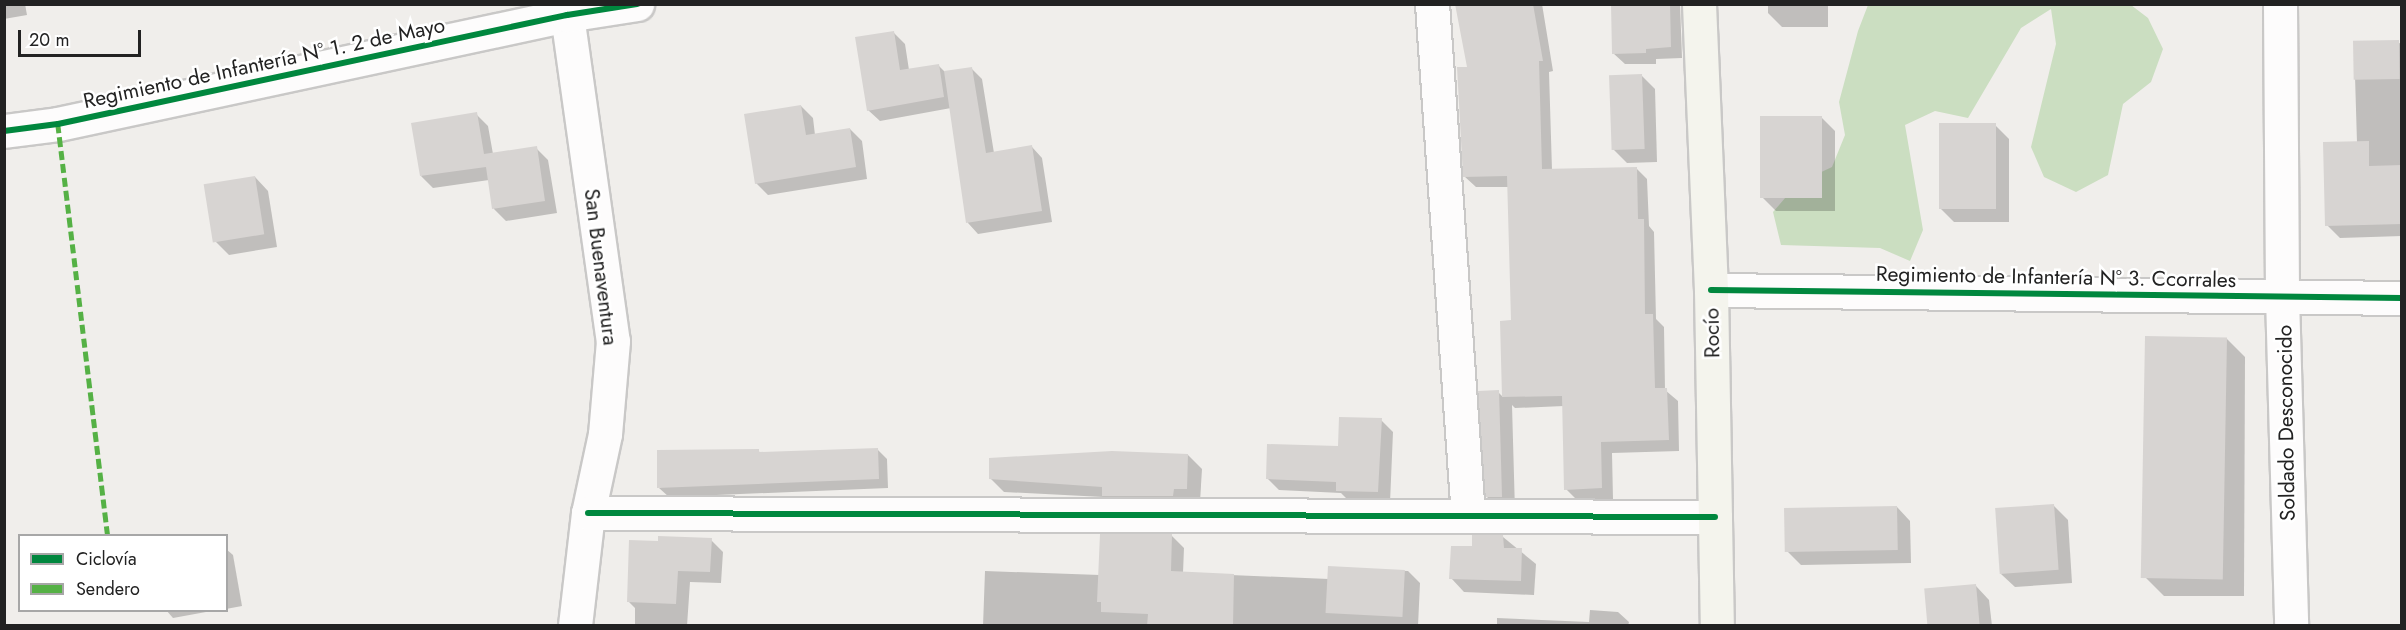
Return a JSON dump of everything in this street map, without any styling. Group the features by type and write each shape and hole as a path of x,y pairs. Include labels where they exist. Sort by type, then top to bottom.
{"main road":[{"name":"Rocío","path":"1699,4 1711,290 1717,626"}],"street":[{"name":"Regimiento de Infantería N° 1. 2 de Mayo","path":"4,132 58,123 567,15 637,4"},
{"path":"1432,4 1468,516"},
{"name":"Soldado Desconocido","path":"2280,4 2282,296 2291,626"},
{"name":"San Buenaventura","path":"567,15 613,341 605,434 588,513 575,626"},
{"name":"Regimiento de Infantería N° 3. Ccorrales","path":"1711,290 2402,298"},
{"path":"588,513 1715,517"}],"green space":[{"path":"1868,5 2131,5 2148,18 2163,49 2151,82 2123,104 2108,175 2076,192 2044,177 2031,147 2056,44 2051,9 2021,28 1968,118 1935,111 1905,125 1923,230 1910,261 1880,248 1781,245 1773,212 1798,183 1832,167 1845,135 1839,102 1858,31"}],"building":[{"path":"1455,4 1533,4 1543,61 1539,61 1542,169 1637,167 1638,219 1644,219 1645,314 1653,314 1655,388 1667,388 1669,440 1601,442 1602,488 1564,490 1562,396 1502,397 1500,321 1511,320 1507,176 1463,177 1457,67 1467,67"},
{"path":"1611,4 1670,4 1671,47 1646,49 1646,53 1612,54"},
{"path":"894,31 900,70 939,64 944,97 867,111 855,37"},
{"path":"2399,40 2400,79 2354,80 2353,41"},
{"path":"972,67 986,153 1032,145 1042,211 966,223 944,71"},
{"path":"1642,74 1645,149 1612,150 1609,75"},
{"path":"801,105 806,135 850,128 856,167 755,184 744,114"},
{"path":"477,112 484,154 537,146 545,201 492,209 486,167 420,176 411,123"},
{"path":"1760,116 1822,116 1822,198 1760,198"},
{"path":"1939,123 1996,123 1996,209 1939,209"},
{"path":"2369,141 2369,166 2402,165 2402,224 2325,226 2323,142"},
{"path":"255,176 264,234 213,242 204,184"},
{"path":"2145,336 2227,337 2223,579 2141,578"},
{"path":"1499,390 1502,497 1485,497 1478,391"},
{"path":"1339,417 1382,418 1378,492 1336,491 1336,482 1266,479 1267,444 1338,446"},
{"path":"878,448 879,479 657,488 657,450 759,449 759,452"},
{"path":"1112,451 1188,454 1187,489 1174,489 1173,496 1102,496 1102,487 989,479 989,458"},
{"path":"2054,504 2059,570 2000,574 1995,508"},
{"path":"1897,506 1898,550 1785,552 1784,508"},
{"path":"1100,534 1172,534 1171,571 1234,574 1233,626 1147,626 1148,614 1101,612 1101,602 1097,602"},
{"path":"1472,535 1503,535 1504,548 1522,548 1521,581 1449,579 1451,546 1472,546"},
{"path":"658,536 712,538 710,572 678,571 676,604 627,602 629,540 658,541"},
{"path":"1328,566 1405,570 1402,617 1326,613"},
{"path":"1976,584 1980,626 1927,626 1924,589"}],"marked path":[{"path":"58,124 108,534"}],"cycle path":[{"path":"4,131 58,124 567,15 637,4"},
{"path":"1711,290 2402,298"},
{"path":"588,513 1715,517"}]}
